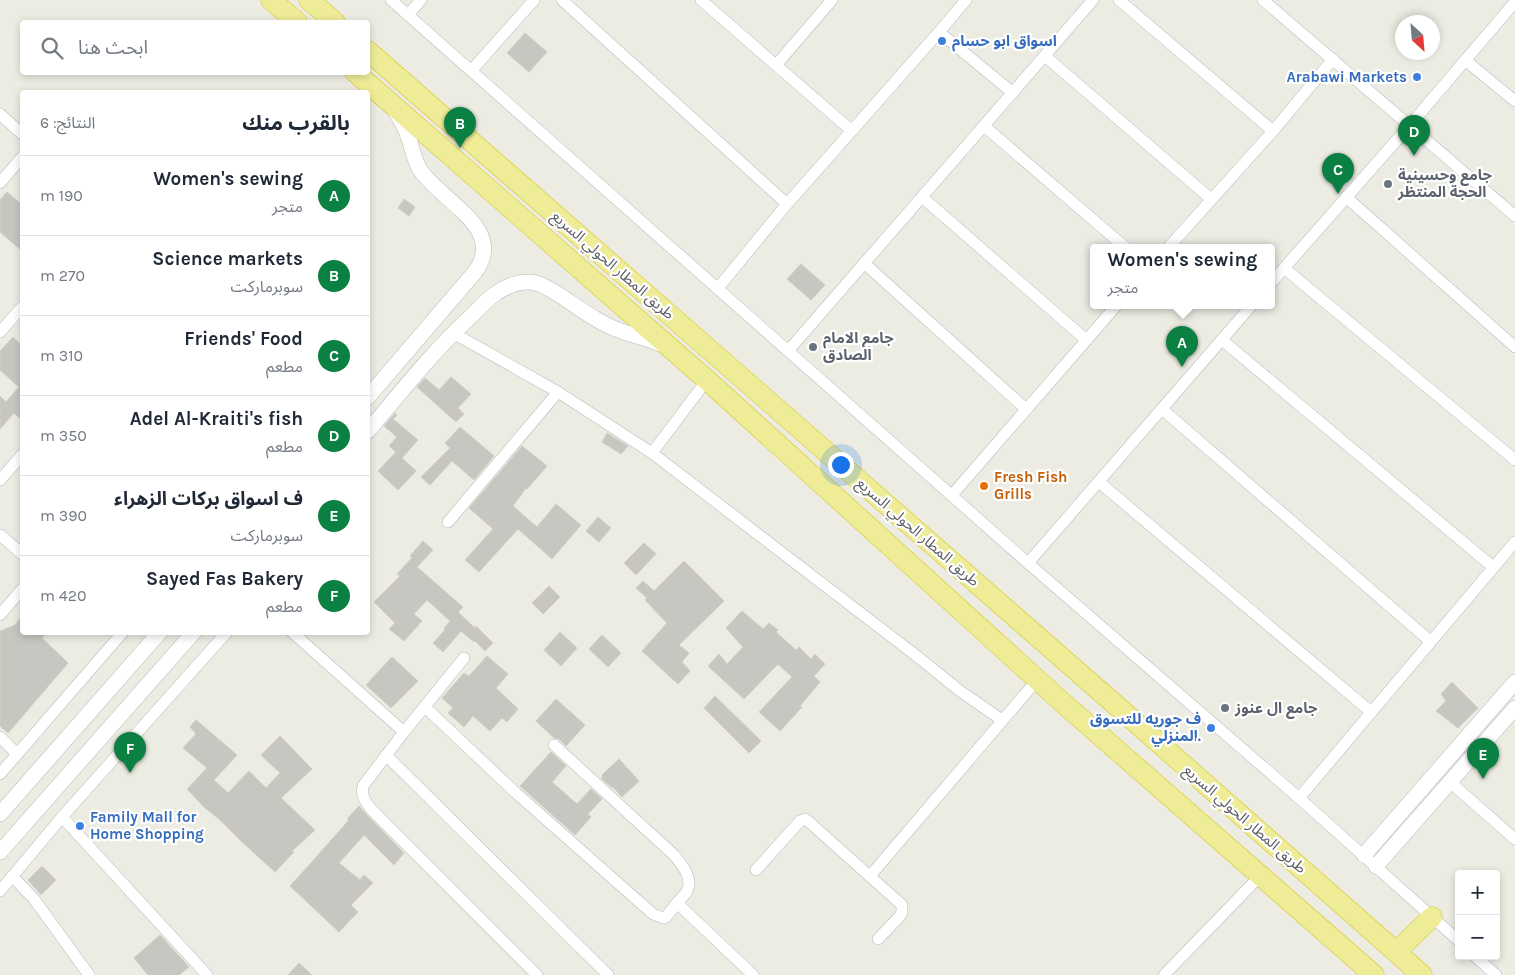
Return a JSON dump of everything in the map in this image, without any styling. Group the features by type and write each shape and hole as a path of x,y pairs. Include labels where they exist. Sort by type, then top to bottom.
{"highway":[{"path":"271,0 295,20"},
{"path":"309,0 333,20"},
{"name":"طريق المطار الحولي السريع","path":"370,53 1422,975"},
{"name":"طريق المطار الحولي السريع","path":"358,75 706,380 1037,680 1374,975"},
{"path":"1063,703 1078,694 1084,678"},
{"path":"1110,744 1117,728 1127,721 1133,720"},
{"path":"1396,952 1432,917"}],"street":[{"path":"391,0 1028,563 1364,855 1455,937"},
{"path":"408,15 421,0"},
{"path":"471,71 534,0"},
{"path":"562,0 786,204"},
{"path":"701,0 852,131"},
{"path":"776,64 832,0"},
{"path":"718,288 786,204 966,0"},
{"path":"788,351 1093,0"},
{"path":"1119,0 1273,131"},
{"path":"1263,0 1515,216"},
{"path":"1275,278 1515,2"},
{"path":"939,32 1013,93"},
{"path":"1045,56 1211,199"},
{"path":"1172,244 1273,131 1333,59"},
{"path":"1465,60 1515,101"},
{"path":"370,395 475,272 482,260 484,247 478,227 422,173 414,157 410,140 403,124 385,99"},
{"path":"0,114 20,132"},
{"path":"984,126 1121,244"},
{"path":"0,183 20,159"},
{"path":"922,197 1085,339"},
{"path":"1346,197 1515,347"},
{"path":"864,263 1026,409"},
{"path":"1284,268 1515,460"},
{"path":"370,429 453,334 494,295 519,283 538,283 547,287 611,327 651,339 674,353"},
{"path":"0,332 20,309"},
{"path":"952,495 1085,339 1113,309"},
{"path":"1028,563 1248,309"},
{"path":"453,334 558,392 652,453 960,691 1002,720"},
{"path":"1222,340 1493,567"},
{"path":"652,453 706,380"},
{"path":"448,522 558,392"},
{"path":"1162,409 1430,641"},
{"path":"1,477 20,456"},
{"path":"1099,482 1370,712"},
{"path":"0,535 20,552"},
{"path":"1299,798 1515,542"},
{"path":"0,615 20,591"},
{"path":"0,774 120,635"},
{"path":"0,814 157,635"},
{"path":"0,852 191,635"},
{"path":"0,891 62,817 224,635"},
{"path":"295,635 404,732"},
{"path":"464,658 362,786 361,792 378,816 537,975"},
{"path":"870,876 1037,680"},
{"path":"1364,855 1515,682"},
{"path":"424,707 516,793 653,914 663,918 666,917 688,890 689,882 682,864 554,745"},
{"path":"1376,866 1515,708"},
{"path":"0,737 18,754"},
{"path":"386,755 608,975"},
{"path":"1450,782 1515,839"},
{"path":"62,817 207,975"},
{"path":"756,870 800,821 805,819 813,824 899,902 902,909 900,916 878,939"},
{"path":"12,876 34,899 89,975"},
{"path":"1164,975 1260,876"},
{"path":"677,903 753,975"},
{"path":"1479,960 1496,975"}],"building":[{"path":"525,33 547,52 529,72 507,53"},
{"path":"7,192 20,203 20,249 0,232 0,200"},
{"path":"404,199 415,207 409,216 398,208"},
{"path":"801,264 825,285 811,300 787,279"},
{"path":"13,337 20,344 20,418 14,413 0,429 0,396 6,402 19,387 0,370 0,351"},
{"path":"451,377 471,394 458,408 464,414 456,422 417,387 425,378 439,390"},
{"path":"395,413 397,415 393,419 418,440 402,458 416,471 398,490 378,471 396,452 389,446 397,437 384,426"},
{"path":"460,427 494,456 474,480 452,461 430,485 421,477 450,448 445,443"},
{"path":"607,433 628,446 621,454 602,442"},
{"path":"522,446 547,466 526,488 513,506 537,527 556,504 581,525 552,559 518,529 479,572 465,560 493,529 469,508"},
{"path":"598,517 611,528 599,542 586,531"},
{"path":"423,541 433,550 417,567 463,607 458,612 493,643 485,651 461,631 443,652 433,643 445,630 450,621 427,600 414,614 422,621 404,641 389,629 395,623 374,602 400,576 397,574 412,558 410,556"},
{"path":"644,543 656,554 636,575 624,563"},
{"path":"684,561 724,601 679,645 689,653 682,662 690,671 678,684 642,651 667,623 645,600 647,598 636,588 643,581 654,591"},
{"path":"549,586 560,597 543,614 532,603"},
{"path":"742,611 763,629 769,623 796,650 799,647 811,659 815,654 825,664 814,676 820,682 800,706 802,707 780,731 759,712 792,677 778,664 744,699 708,666 719,654 727,664 743,647 726,628"},
{"path":"20,619 20,635 45,635 42,638 68,663 8,733 0,726 0,631 15,625"},
{"path":"560,632 577,648 561,666 544,650"},
{"path":"602,635 621,653 608,667 589,649"},
{"path":"487,656 508,674 496,688 518,709 507,722 502,718 490,731 473,716 464,727 448,713 453,708 442,698 464,673 469,676"},
{"path":"392,657 418,681 391,708 366,685"},
{"path":"1452,682 1478,708 1458,728 1436,711 1446,701 1441,694"},
{"path":"715,696 761,741 749,753 704,708"},
{"path":"556,699 585,725 566,746 559,739 554,738 536,721"},
{"path":"196,720 237,755 214,780 228,793 249,771 266,788 280,773 261,755 280,736 312,769 281,798 315,830 292,851 294,852 275,872 187,789 207,768 183,748 196,734 190,727"},
{"path":"551,752 566,766 552,782 577,804 591,789 602,799 588,814 591,817 575,835 520,786"},
{"path":"619,759 639,781 622,797 601,778"},
{"path":"359,806 404,853 394,865 364,835 339,863 360,880 364,875 373,883 351,905 358,912 339,932 290,886 349,820 347,819"},
{"path":"42,866 56,880 41,895 28,880"},
{"path":"160,935 189,967 179,975 148,975 134,958"},
{"path":"299,963 312,975 288,975"}],"place":[{"name":"اسواق ابو حسام","path":"942,41"},
{"name":"Arabawi Markets","path":"1417,77"},
{"name":"Science markets","path":"460,148"},
{"name":"Adel Al-Kraiti's fish","path":"1414,156"},
{"name":"جامع وحسينية الحجة المنتظر","path":"1388,184"},
{"name":"Friends' Food","path":"1338,194"},
{"name":"جامع الامام الصادق","path":"813,347"},
{"name":"Women's sewing","path":"1182,367"},
{"name":"Fresh Fish Grills","path":"984,486"},
{"name":"جامع ال عنوز","path":"1225,708"},
{"name":"ف جوريه للتسوق المنزلي.","path":"1211,728"},
{"name":"Sayed Fas Bakery","path":"130,773"},
{"name":"ف اسواق بركات الزهراء","path":"1483,779"},
{"name":"Family Mall for Home Shopping","path":"80,826"}]}
